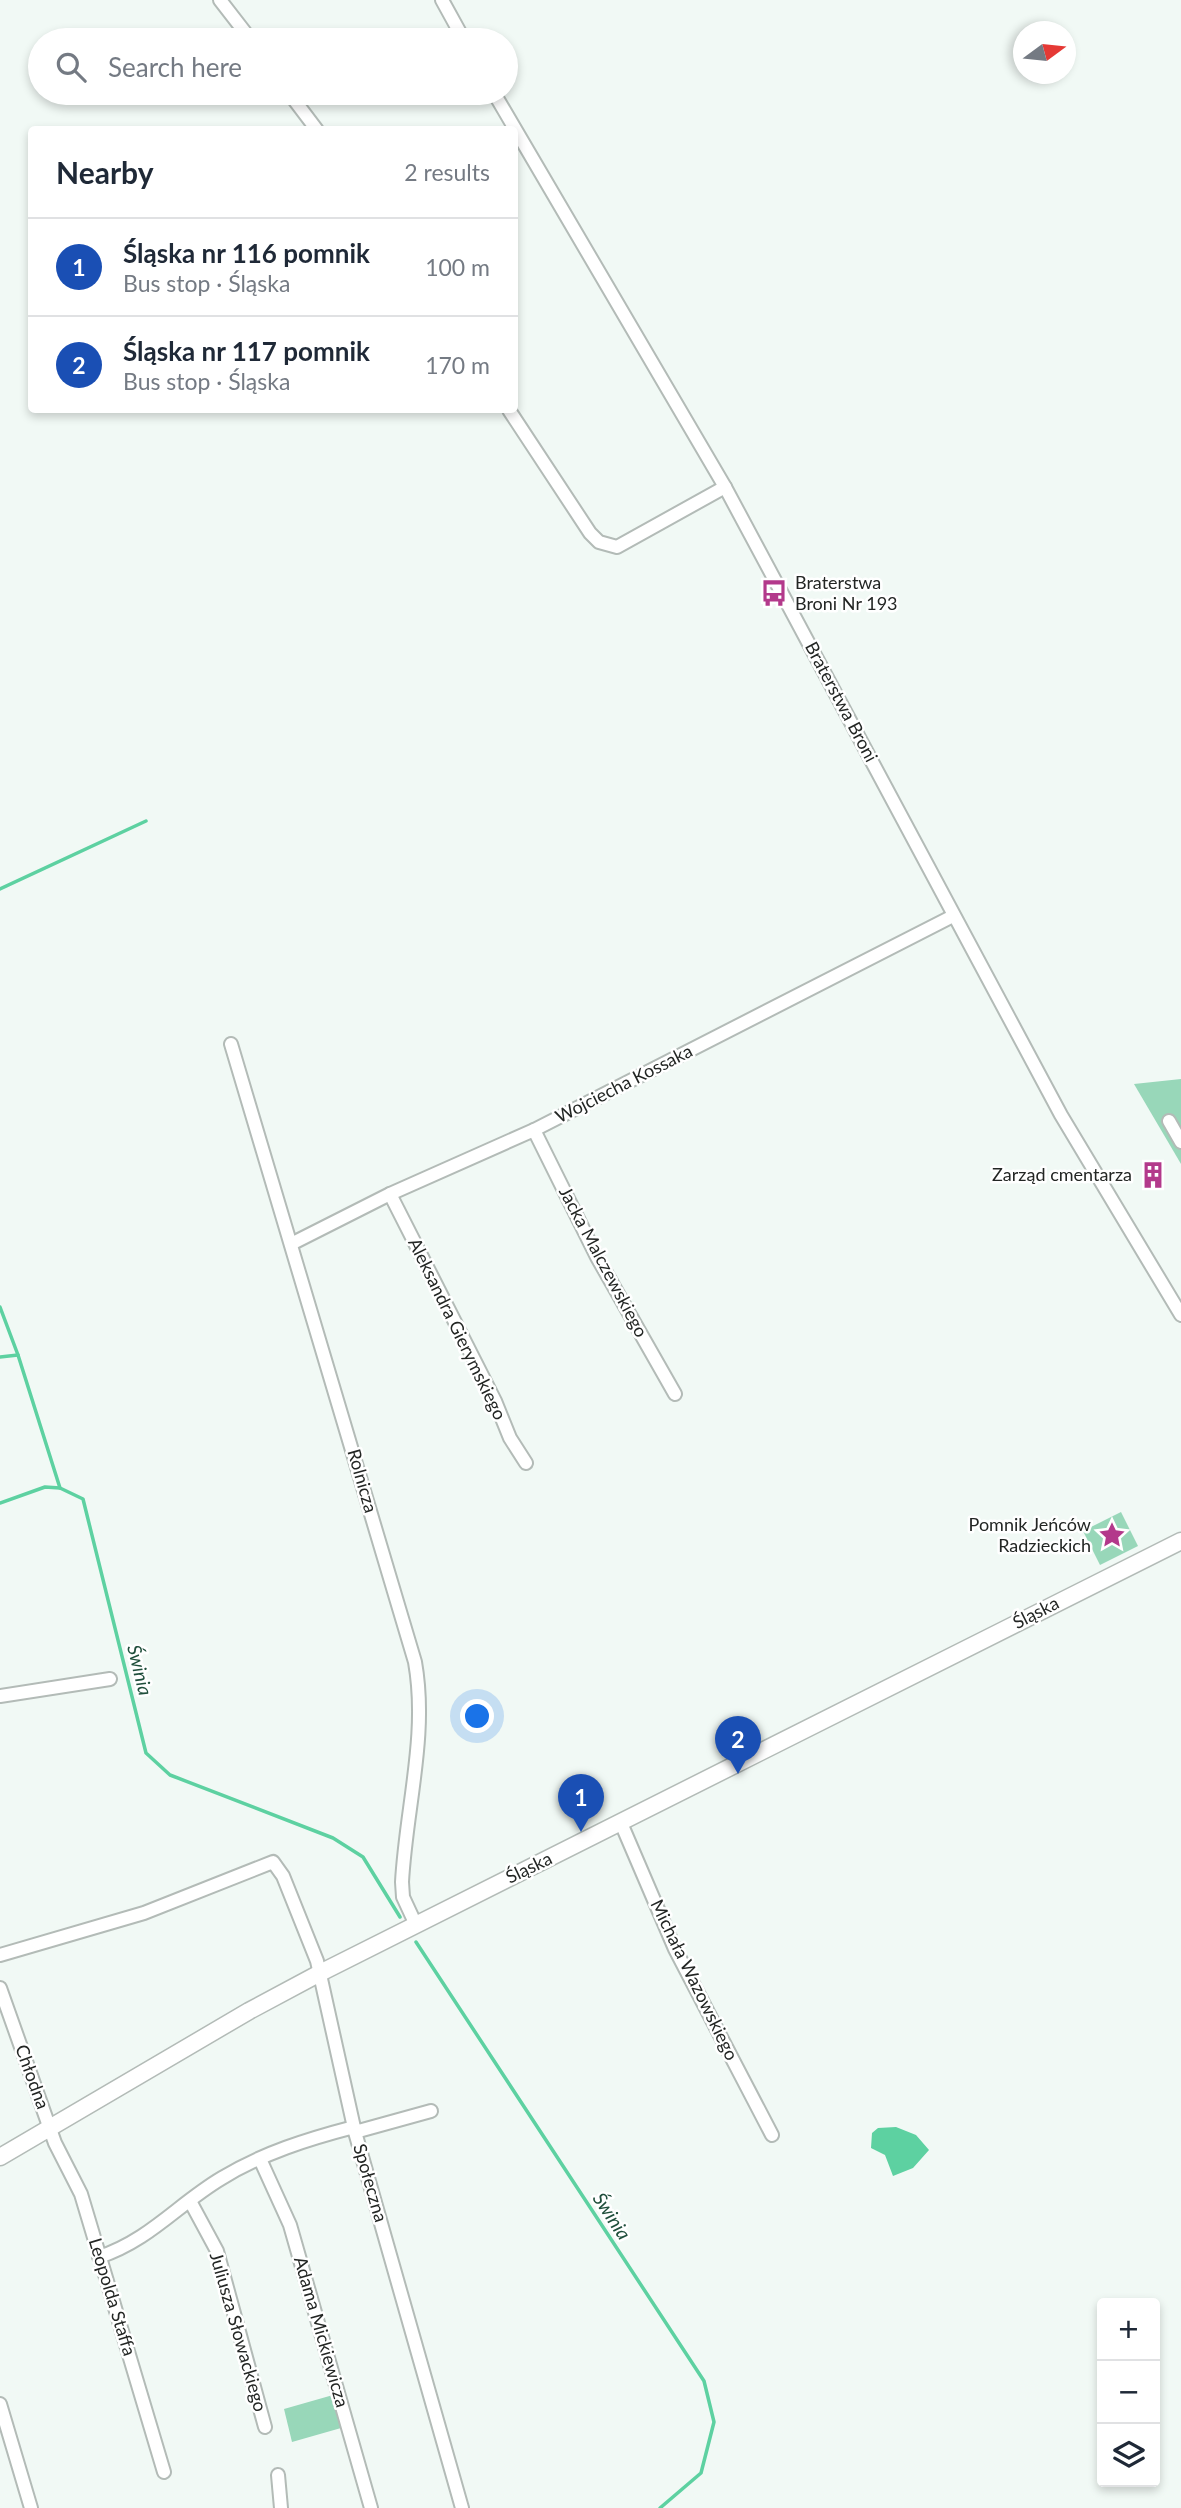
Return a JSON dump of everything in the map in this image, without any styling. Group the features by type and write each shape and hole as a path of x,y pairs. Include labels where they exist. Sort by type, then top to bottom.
{"street":[{"path":"220,0 242,28"},
{"path":"442,0 457,28"},
{"path":"298,105 314,126"},
{"name":"Braterstwa Broni","path":"501,105 513,126"},
{"name":"Braterstwa Broni","path":"518,134 725,487 1062,1115 1181,1315"},
{"path":"511,413 590,533 607,546 617,547 635,539 725,487"},
{"name":"Wojciecha Kossaka","path":"291,1244 390,1194 534,1130 953,916"},
{"name":"Rolnicza","path":"231,1044 415,1662 420,1720 402,1882 403,1897 416,1924"},
{"path":"1169,1121 1181,1142"},
{"name":"Jacka Malczewskiego","path":"534,1130 597,1257 675,1394"},
{"name":"Aleksandra Gierymskiego","path":"390,1194 495,1401 510,1438 526,1464"},
{"name":"Śląska","path":"0,2157 249,2011 320,1973 1181,1541"},
{"path":"0,1696 110,1679"},
{"name":"Michała Wazowskiego","path":"621,1823 675,1949 772,2135"},
{"name":"Społeczna","path":"0,1955 144,1913 272,1862 283,1876 320,1973 354,2129 462,2508"},
{"name":"Chłodna","path":"0,1988 49,2127"},
{"path":"99,2257 123,2249 157,2227 222,2177 284,2147 431,2111"},
{"name":"Leopolda Staffa","path":"49,2127 78,2188 164,2472"},
{"name":"Adama Mickiewicza","path":"260,2159 290,2225 371,2508"},
{"name":"Juliusza Słowackiego","path":"190,2201 217,2250 265,2427"},
{"path":"0,2404 31,2508"},
{"path":"278,2475 281,2508"}],"shaded area":[{"path":"1181,1079 1181,1164 1134,1084"},
{"path":"1121,1512 1138,1546 1100,1565 1083,1531"},
{"path":"896,2127 916,2135 929,2150 913,2168 893,2176 885,2155 871,2148 872,2133 878,2128"},
{"path":"333,2395 341,2428 292,2442 284,2409"}],"waterway":[{"path":"0,889 146,821"},
{"name":"Świnia","path":"0,1307 60,1488 83,1499 146,1753 170,1775 333,1838 363,1857 400,1917"},
{"path":"0,1357 18,1355"},
{"path":"0,1503 45,1487 60,1488"},
{"name":"Świnia","path":"416,1942 704,2381 714,2422 701,2473 660,2508"}],"place":[{"name":"Braterstwa Broni Nr 193","path":"774,593"},
{"name":"Zarząd cmentarza","path":"1153,1175"},
{"name":"Pomnik Jeńców Radzieckich","path":"1112,1535"},
{"name":"Śląska nr 117 pomnik","path":"738,1774"},
{"name":"Śląska nr 116 pomnik","path":"581,1832"}]}
